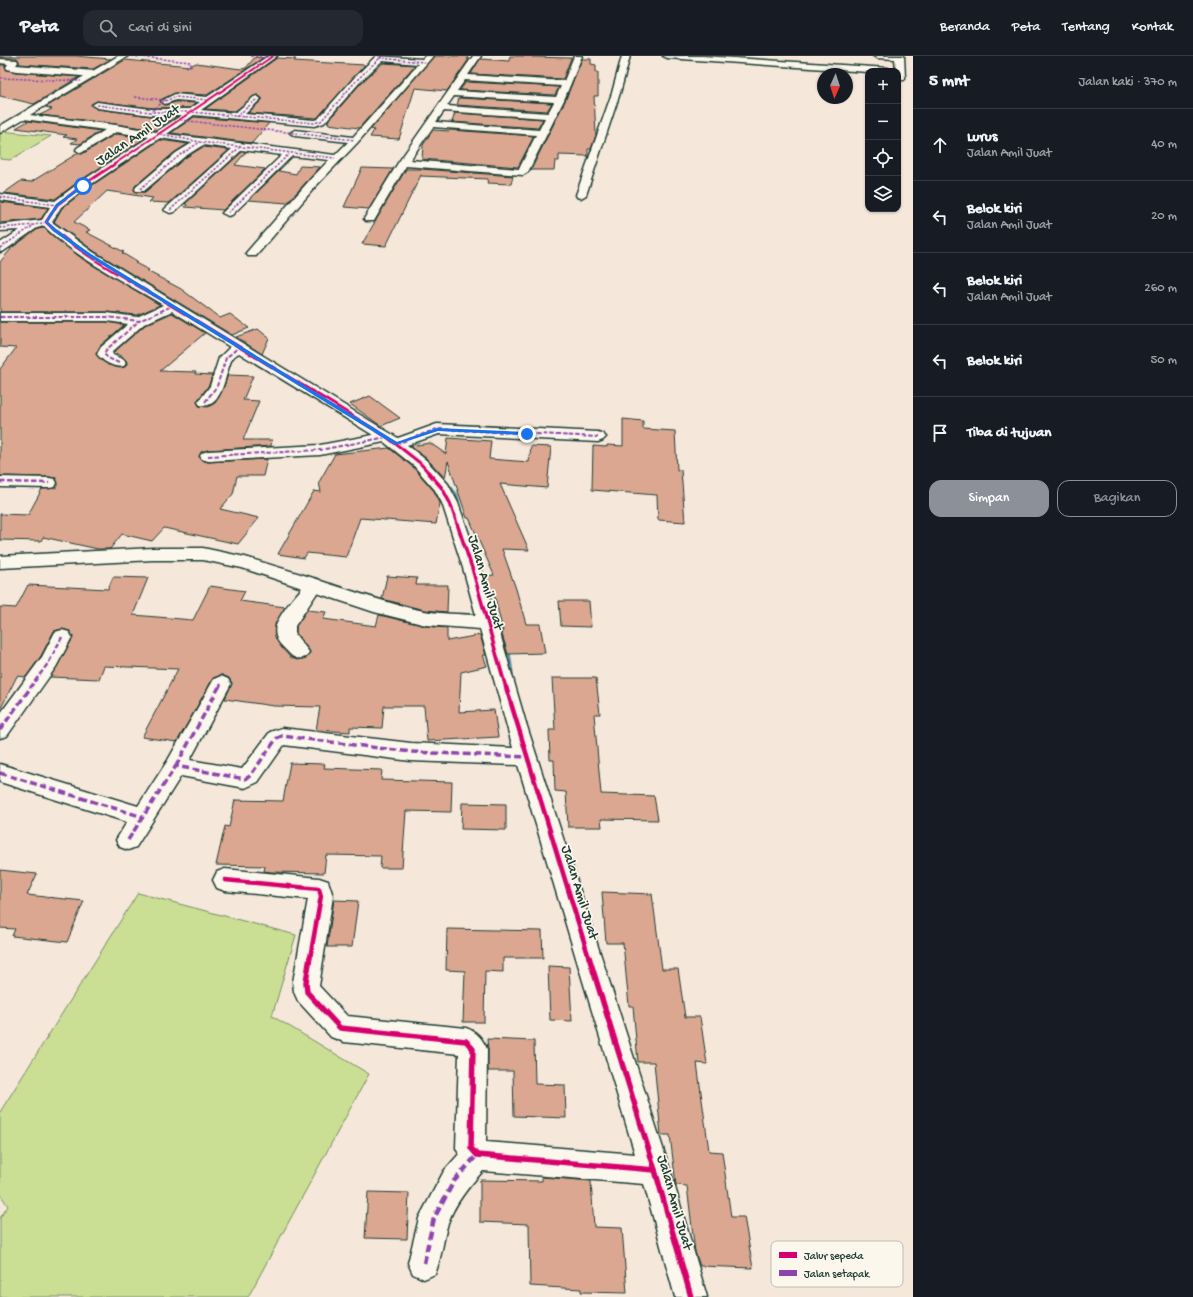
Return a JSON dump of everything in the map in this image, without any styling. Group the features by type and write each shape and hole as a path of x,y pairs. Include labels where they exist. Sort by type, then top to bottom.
{"street":[{"path":"0,130 124,56"},
{"path":"251,56 271,57"},
{"path":"403,163 522,175 541,133 560,100 567,84 569,70 578,56"},
{"path":"581,195 616,93 626,56"},
{"path":"667,56 771,60 865,69"},
{"path":"877,56 899,57 900,68"},
{"name":"Jalan Amil Juat","path":"271,57 161,135 86,183 57,205 41,224 54,230 89,255 392,440 436,480 447,497 472,568 486,623 655,1170 691,1297"},
{"path":"97,105 151,112 236,117 309,124 318,122 381,57 426,59"},
{"path":"252,253 335,158 355,140 426,59"},
{"path":"0,61 14,62 10,67 16,68 95,74"},
{"path":"370,219 403,163 442,108 450,93 476,62"},
{"path":"462,77 567,84"},
{"path":"0,78 81,81"},
{"path":"450,93 560,100"},
{"path":"135,97 165,101"},
{"path":"151,112 165,101 175,97 191,114 355,140"},
{"path":"236,117 258,99"},
{"path":"442,108 552,116"},
{"path":"24,116 116,128 200,142 289,154 335,158"},
{"path":"431,124 541,133"},
{"path":"81,150 116,128"},
{"path":"140,189 180,155 200,142"},
{"path":"170,210 240,147"},
{"path":"228,213 289,154"},
{"path":"0,197 57,205"},
{"path":"0,228 41,224"},
{"path":"0,248 41,224"},
{"path":"119,363 108,358 104,354 106,350 139,321 172,306"},
{"path":"0,317 107,317 139,321"},
{"path":"205,402 217,384 223,362 227,355 239,347"},
{"path":"208,456 320,450 392,440 437,429 598,437"},
{"path":"0,482 49,483"},
{"path":"0,562 153,554 203,554 245,563 314,584 381,607 408,614 426,618 486,623"},
{"path":"299,652 285,636 285,625 314,584"},
{"path":"0,730 49,662 62,637"},
{"path":"128,840 176,766 221,684"},
{"path":"176,766 245,779 250,776 278,738 282,736 411,752 527,757"},
{"path":"0,773 143,817"},
{"path":"225,880 319,889 321,896 306,982 307,992 340,1028 344,1030 466,1041 471,1045 473,1049 471,1148 477,1155 655,1170"},
{"path":"424,1263 434,1218 454,1181 477,1155"}],"green space":[{"path":"0,131 51,136 10,160 0,159"},
{"path":"138,893 296,935 272,1016 369,1074 248,1297 0,1297 0,1218 8,1206 0,1194 0,1112"}],"building":[{"path":"0,56 75,56 111,59 93,69 19,64 17,58 0,58"},
{"path":"434,56 468,56 467,59 469,59 447,91 415,88 399,139 370,137 374,130 371,129"},
{"path":"510,56 571,58 563,79 471,74 480,59 509,61"},
{"path":"255,57 263,58 207,95 175,93 160,100 166,105 176,102 196,103 190,108 151,108 97,101 91,104 97,109 151,116 177,116 156,130 40,115 52,109 46,107 125,60 190,66 196,63 241,69 246,68"},
{"path":"277,58 296,59 294,61 365,65 317,118 248,113 262,100 262,98 257,95 235,111 205,109"},
{"path":"582,59 591,59 591,64 596,65 596,72 598,72 598,96 594,96 596,135 591,149 588,149 588,156 559,155 559,161 555,161 554,170 531,170 565,101"},
{"path":"383,63 415,65 359,128 328,124 329,122 327,122 361,83"},
{"path":"0,65 5,65 7,70 16,72 79,77 34,104 0,96"},
{"path":"466,82 559,87 555,95 460,90"},
{"path":"459,98 552,103 547,111 457,105"},
{"path":"455,113 543,119 538,128 452,122"},
{"path":"194,117 269,123 252,143 171,133"},
{"path":"28,121 101,131 80,144 71,143 77,139 63,137 67,135 16,128"},
{"path":"433,130 534,136 518,167 422,159 423,145"},
{"path":"116,134 145,138 55,199 4,193 21,181 31,182 78,153 82,154"},
{"path":"160,140 188,144 175,152 135,186 134,190 136,192 145,192 185,158 203,147 229,150 169,203 149,202 153,198 107,191 74,222 90,230 86,232 124,252 122,253 137,262 135,263 149,270 147,271 181,289 220,318 230,314 249,328 232,335 94,251 54,222 62,208 88,188"},
{"path":"242,152 246,152 235,165 265,169 223,210 185,207 187,205 185,204"},
{"path":"300,166 320,167 287,203 249,200 279,171 296,174"},
{"path":"362,168 393,169 369,209 344,207"},
{"path":"406,169 513,176 511,184 487,183 488,179 421,175 386,246 362,244"},
{"path":"0,202 48,208 41,219 0,223"},
{"path":"44,228 84,260 160,305 137,315 107,312 0,312 0,262 10,249 38,229"},
{"path":"172,313 205,333 160,371 196,372 195,374 212,375 209,385 197,401 199,406 208,407 215,403 223,389 228,375 253,376 243,400 259,401 243,440 272,440 271,446 208,450 201,452 199,457 208,462 267,459 263,476 237,476 233,494 220,509 259,518 238,544 164,528 152,541 122,534 110,549 98,549 43,537 41,541 0,540 0,514 28,515 42,489 55,488 58,484 56,478 49,477 0,476 0,369 16,348 0,347 0,322 107,322 124,325 100,346 96,354 108,365 120,368 125,367 127,362 114,352 145,325"},
{"path":"258,329 269,338 262,354 236,337"},
{"path":"370,396 400,418 381,426 350,404"},
{"path":"623,419 643,421 643,429 675,431 677,470 681,470 685,522 658,520 657,495 592,490 593,446 623,446"},
{"path":"448,438 491,441 489,459 529,462 531,446 551,447 547,488 500,484 529,550 502,549 526,624 540,624 545,653 508,654 501,631 503,631 494,594 490,595 485,576 494,575 469,518 467,518 448,461 445,478 427,459 410,446 430,443 446,454"},
{"path":"389,448 413,467 434,491 440,503 436,524 360,518 346,557 307,553 304,558 278,554 314,491 321,492 319,482 335,454"},
{"path":"387,576 417,578 416,585 448,585 447,612 424,610 382,599"},
{"path":"113,577 148,578 133,615 193,620 210,586 245,591 240,601 285,607 275,624 275,636 281,647 290,657 297,660 306,658 310,652 296,633 296,626 307,610 326,612 323,619 376,626 379,615 426,626 447,628 447,641 480,635 486,655 483,655 487,666 461,672 459,712 494,710 498,737 427,741 424,706 384,706 382,728 350,727 350,732 316,730 320,707 274,706 225,699 232,683 229,678 222,675 213,678 177,742 142,737 178,669 104,666 99,679 50,677 73,638 70,631 62,629 54,631 41,656 26,677 17,676 0,710 0,607 16,608 28,585 108,589"},
{"path":"559,601 589,601 591,627 561,626"},
{"path":"552,678 596,678 600,714 594,714 601,794 654,796 658,820 601,819 602,827 568,827 566,792 555,791 554,760 550,760 549,730 555,730"},
{"path":"290,763 325,764 324,768 382,770 381,780 452,782 451,812 406,811 402,868 380,868 381,856 326,855 324,873 271,872 264,871 265,866 216,865 225,826 229,827 235,800 283,801"},
{"path":"462,803 506,804 506,830 461,829"},
{"path":"0,870 37,874 27,895 84,901 67,942 12,936 15,929 0,928"},
{"path":"602,892 652,894 662,969 678,969 685,1017 700,1017 707,1064 697,1063 709,1151 722,1152 731,1217 744,1217 753,1268 700,1266 695,1252 687,1186 676,1185 670,1135 661,1135 654,1062 638,1062 633,1006 629,1006 623,943 606,943"},
{"path":"334,900 358,901 352,947 327,947"},
{"path":"447,929 542,931 543,958 503,958 503,972 485,971 484,1022 463,1022 465,971 446,970"},
{"path":"548,966 569,967 572,1021 550,1020"},
{"path":"487,1039 534,1041 535,1084 565,1085 566,1118 514,1116 513,1071 488,1071"},
{"path":"542,1177 591,1181 594,1227 622,1228 627,1293 581,1292 581,1289 530,1286 529,1224 480,1222 480,1180 542,1181"},
{"path":"368,1192 409,1193 407,1239 365,1238"}],"waterway":[{"path":"261,67 278,56"},
{"path":"60,231 54,223 57,211 96,181"},
{"path":"407,446 427,459 455,494 459,509"},
{"path":"496,621 508,655 511,675"}],"marked path":[{"path":"132,56 190,62 191,64 186,67"},
{"path":"251,56 270,58"},
{"path":"97,105 151,112 191,112 314,123 321,121 357,80 382,56"},
{"path":"379,58 424,62"},
{"path":"0,78 81,81"},
{"path":"135,97 165,100 151,112"},
{"path":"165,101 175,97 208,100"},
{"path":"236,117 257,99"},
{"path":"180,120 355,140"},
{"path":"160,134 200,142 335,158"},
{"path":"140,189 180,155 200,142"},
{"path":"170,210 240,147"},
{"path":"228,213 289,154"},
{"path":"0,197 57,205"},
{"path":"0,228 35,225 46,222"},
{"path":"0,248 33,226"},
{"path":"0,317 107,317 139,321 172,306"},
{"path":"119,363 108,358 104,354 106,350 139,321"},
{"path":"205,402 217,386 226,358 239,347"},
{"path":"396,444 437,429 598,437"},
{"path":"208,456 320,450 387,437"},
{"path":"0,482 49,483"},
{"path":"0,730 49,662 62,637"},
{"path":"176,766 221,684"},
{"path":"128,840 176,766 245,779 250,776 277,738 282,736 411,752 527,757"},
{"path":"0,773 143,817"},
{"path":"424,1263 434,1218 454,1181 477,1155"}],"cycle path":[{"path":"273,56 83,185 57,205 46,222 54,230 89,255 387,437 420,463 442,488 450,503 472,568 515,720 655,1170 691,1297"},
{"path":"225,880 319,889 321,896 306,982 307,992 340,1028 466,1041 473,1049 471,1148 477,1155 655,1170"}],"route":[{"path":"83,186 57,205 46,222 54,230 89,255 387,437 396,444 437,429 527,434"}]}
